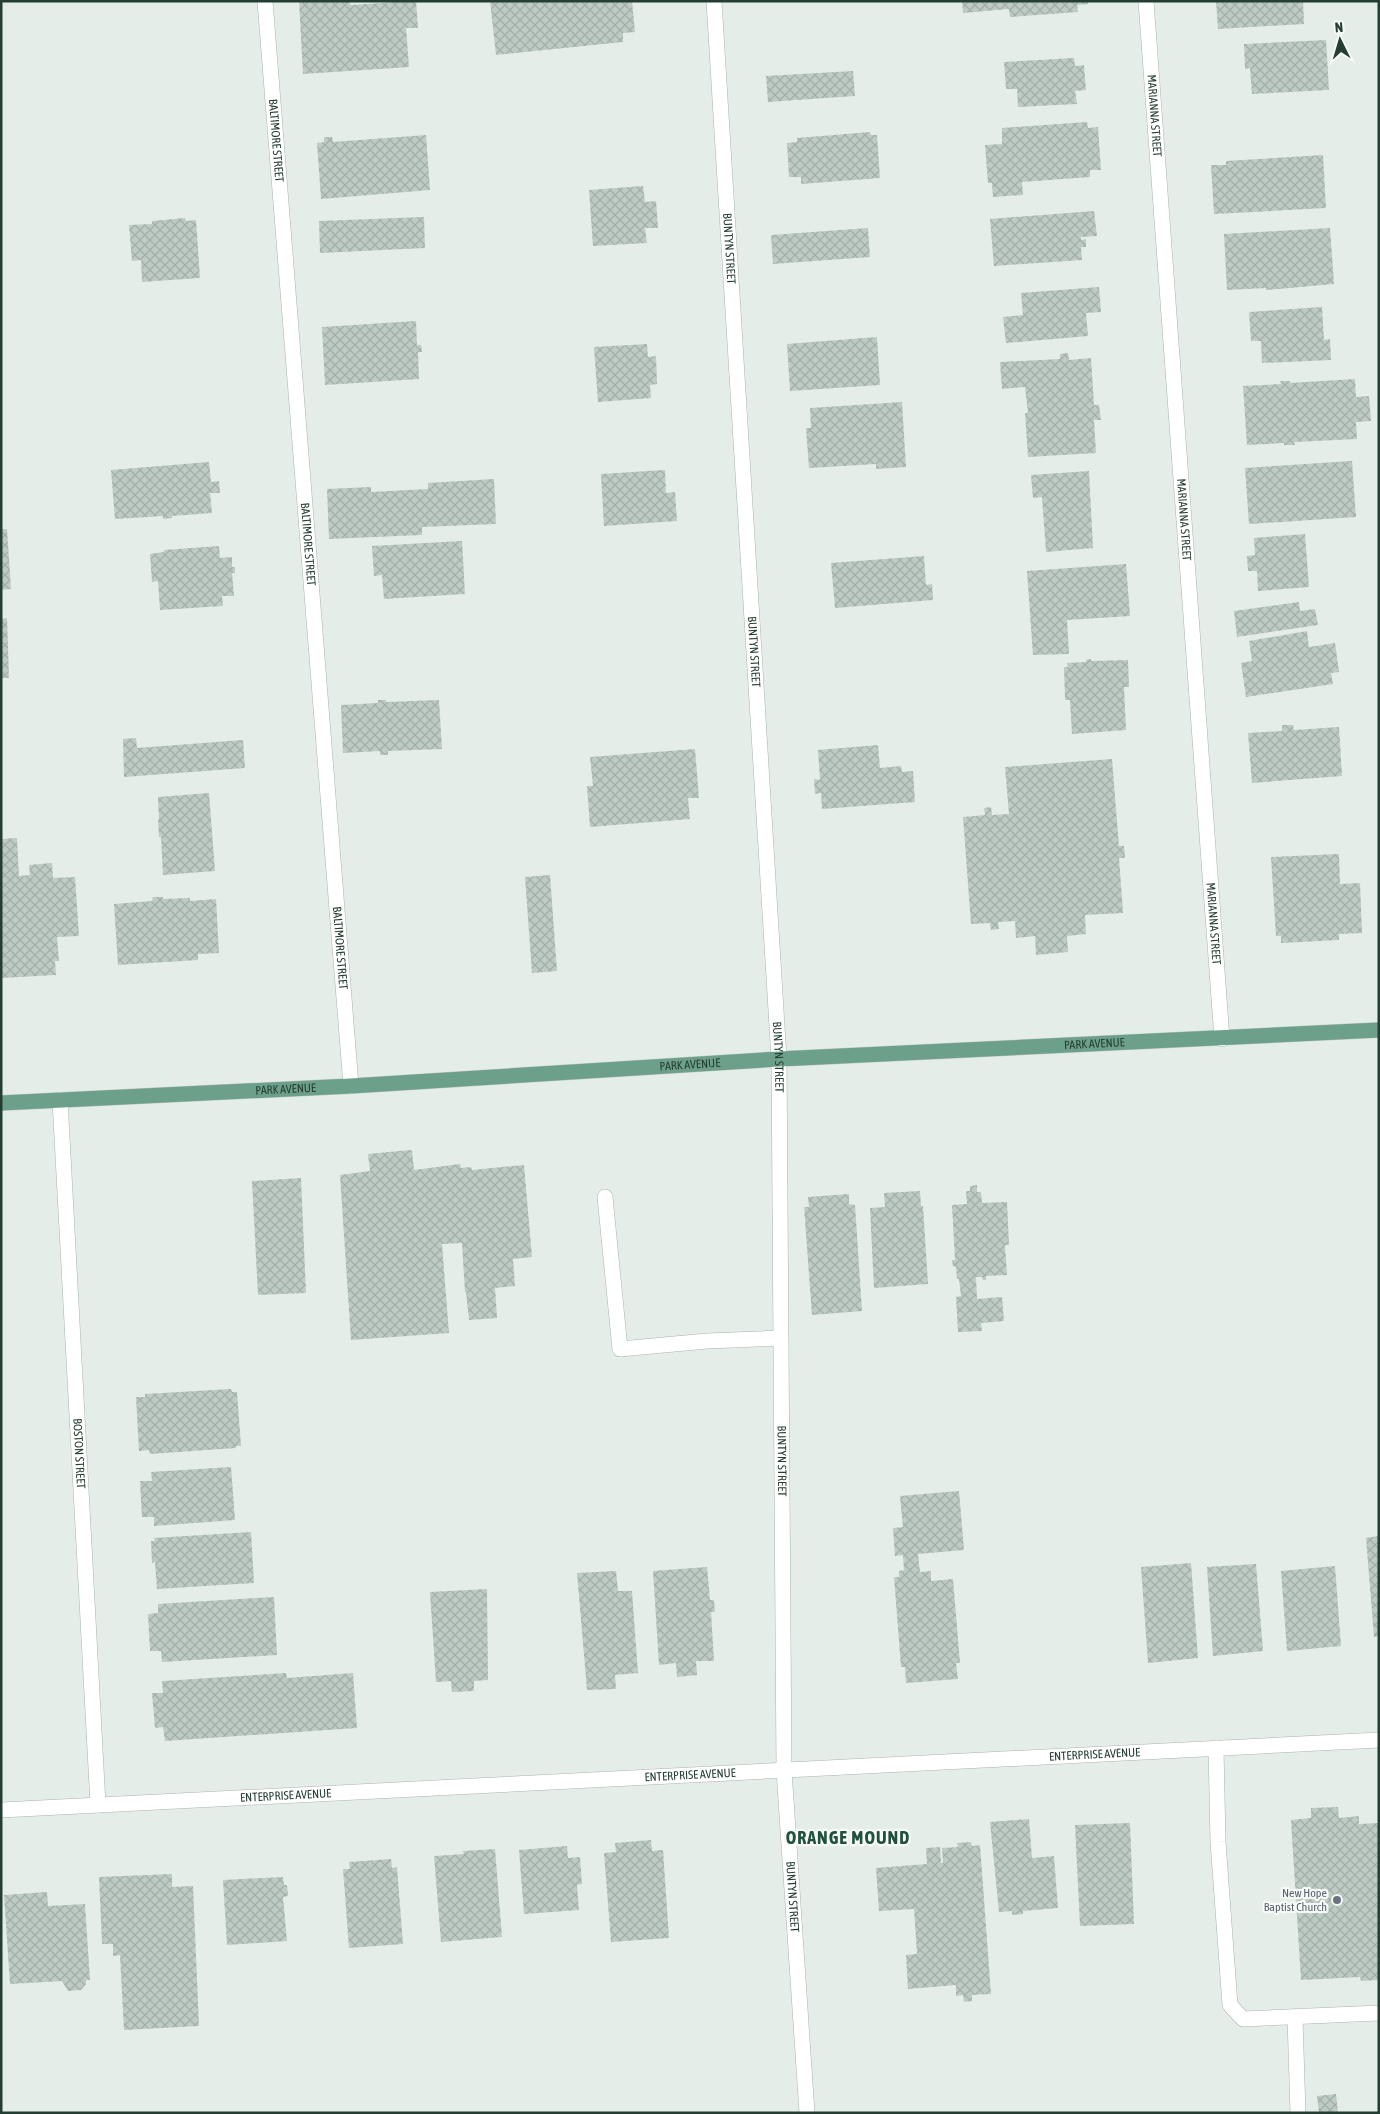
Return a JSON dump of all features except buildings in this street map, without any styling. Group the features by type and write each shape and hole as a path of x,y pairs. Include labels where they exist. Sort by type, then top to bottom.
{"main road":[{"name":"PARK AVENUE","path":"1,1103 351,1086 779,1059 1379,1030"}],"street":[{"name":"BALTIMORE STREET","path":"265,1 351,1086"},
{"name":"BUNTYN STREET","path":"714,1 779,1059 784,1770 807,2113"},
{"name":"MARIANNA STREET","path":"1146,1 1222,1039"},
{"name":"BOSTON STREET","path":"60,1100 98,1805"},
{"path":"605,1197 620,1349 707,1341 780,1338"},
{"name":"ENTERPRISE AVENUE","path":"1,1810 1379,1740"},
{"path":"1216,1748 1218,1842 1230,2005 1243,2019 1295,2018 1379,2012"},
{"path":"1295,2018 1298,2113"}],"place":[{"name":"New Hope Baptist Church","path":"1337,1900"}],"district":[{"name":"ORANGE MOUND","path":"848,1837"}]}
